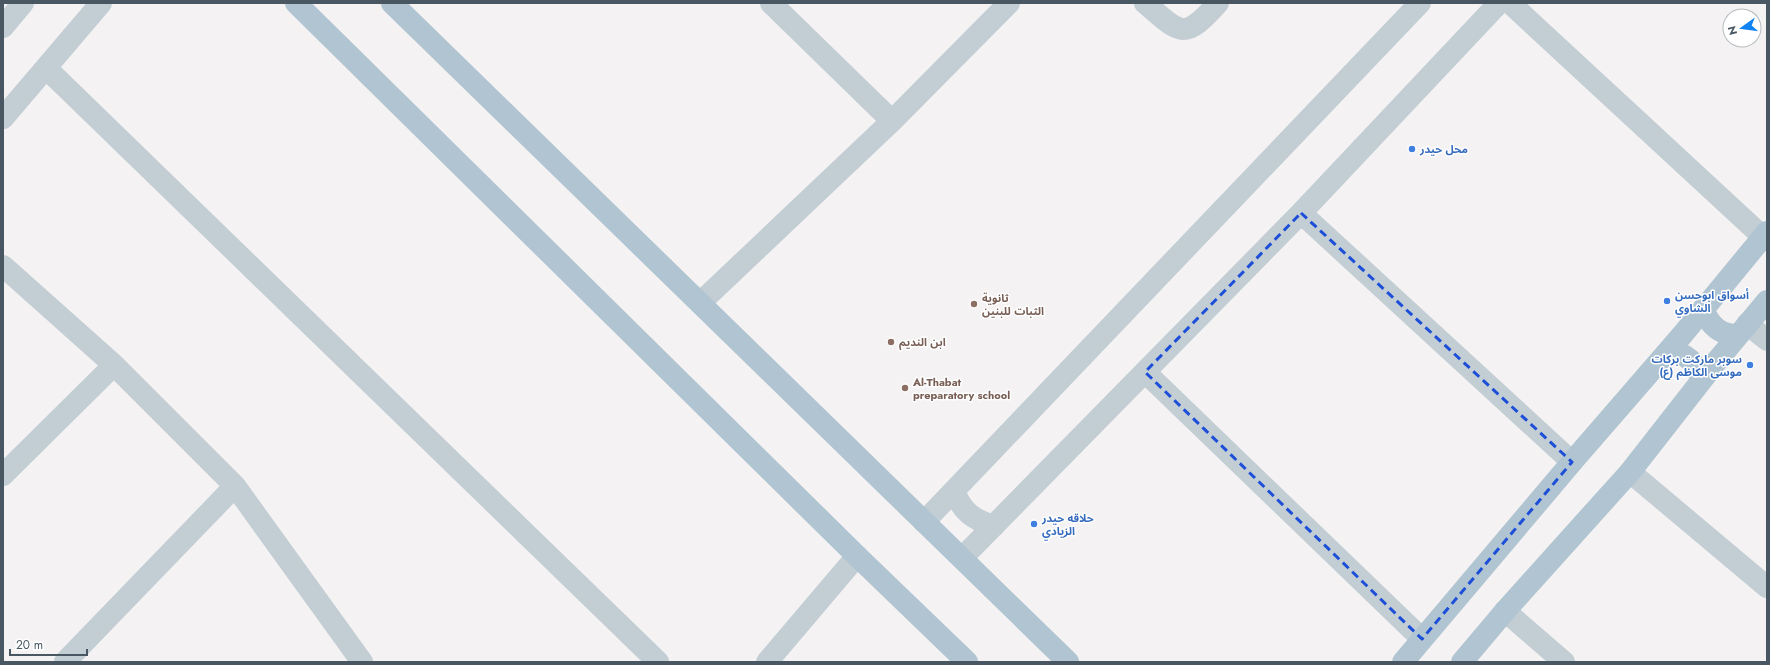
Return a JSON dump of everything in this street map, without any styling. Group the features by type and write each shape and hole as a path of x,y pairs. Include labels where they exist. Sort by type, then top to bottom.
{"main road":[{"path":"296,3 857,556 967,662"},
{"path":"392,3 962,558 1060,658"},
{"path":"1403,662 1572,462 1669,351 1765,235"},
{"path":"1462,662 1505,611 1630,472 1701,380 1767,301"},
{"path":"1703,310 1710,324 1722,333 1743,330"},
{"path":"1669,351 1684,355 1691,359 1700,372 1701,380"}],"street":[{"path":"4,23 23,3"},
{"path":"3,118 101,3"},
{"path":"771,3 892,121"},
{"path":"700,303 892,121 1009,3"},
{"path":"1145,3 1174,27 1184,29 1195,26 1218,3"},
{"path":"924,522 1420,3"},
{"path":"962,558 1301,213 1499,3"},
{"path":"1510,3 1765,235"},
{"path":"46,68 658,662"},
{"path":"1301,213 1572,462"},
{"path":"3,266 114,365 235,486 362,662"},
{"path":"1743,330 1767,340"},
{"path":"3,475 114,365"},
{"path":"1145,372 1422,639"},
{"path":"1630,472 1767,587"},
{"path":"65,662 235,486"},
{"path":"954,491 964,510 973,518 994,526"},
{"path":"767,662 857,556"},
{"path":"1505,611 1564,662"}],"highlighted area":[{"path":"1301,213 1572,462 1422,639 1145,372"}],"place":[{"name":"محل حيدر","path":"1412,149"},
{"name":"أسواق ابوحسن الشاوي","path":"1667,301"},
{"name":"ثانوية الثبات للبنين","path":"974,304"},
{"name":"ابن النديم","path":"891,342"},
{"name":"سوبر ماركت بركات موسى الكاظم (ع)","path":"1750,365"},
{"name":"Al-Thabat preparatory school","path":"905,388"},
{"name":"حلاقه حيدر الزيادي","path":"1034,524"}]}
